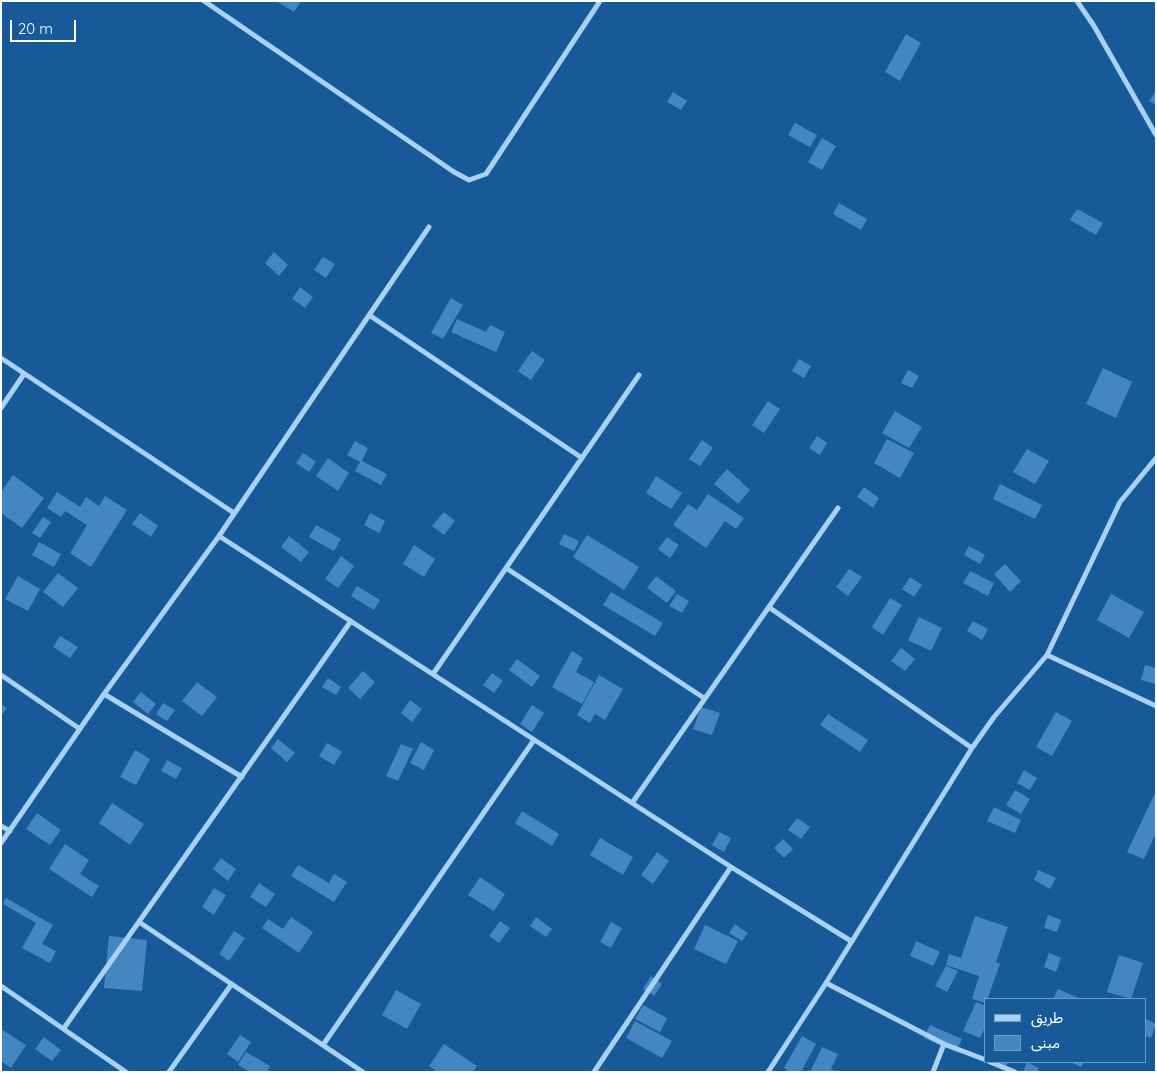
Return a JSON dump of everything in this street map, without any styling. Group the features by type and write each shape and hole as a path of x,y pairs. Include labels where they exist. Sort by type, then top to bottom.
{"street":[{"path":"204,1 454,172 469,180 486,174 600,1"},
{"path":"1077,1 1094,26 1156,135"},
{"path":"1,843 104,694 220,536 429,227"},
{"path":"369,315 582,458"},
{"path":"1,358 234,513"},
{"path":"1,408 24,374"},
{"path":"433,674 639,375"},
{"path":"768,1072 826,983 972,748 994,717 1047,655 1120,502 1156,458"},
{"path":"632,804 838,508"},
{"path":"220,536 632,804 851,942"},
{"path":"506,568 704,698"},
{"path":"770,608 972,748"},
{"path":"64,1028 351,621"},
{"path":"1047,655 1156,706"},
{"path":"1,676 80,729"},
{"path":"104,694 242,777"},
{"path":"323,1045 534,740"},
{"path":"1,826 10,831"},
{"path":"594,1072 731,867"},
{"path":"139,922 363,1072"},
{"path":"826,983 944,1044 984,1059"},
{"path":"169,1072 231,985"},
{"path":"1,986 126,1072"},
{"path":"934,1072 944,1044"},
{"path":"993,1063 1016,1072"}],"building":[{"path":"276,1 301,1 294,12"},
{"path":"906,34 921,43 900,81 885,72"},
{"path":"1156,91 1156,105 1149,101"},
{"path":"673,92 687,101 681,110 667,102"},
{"path":"795,123 817,135 810,147 788,135"},
{"path":"822,138 836,146 822,170 808,162"},
{"path":"839,203 867,219 861,230 833,214"},
{"path":"1077,209 1103,223 1096,235 1070,220"},
{"path":"274,252 288,265 279,276 265,263"},
{"path":"323,257 335,264 326,278 314,270"},
{"path":"300,287 313,297 305,308 292,299"},
{"path":"451,298 463,305 443,339 431,333"},
{"path":"457,319 486,332 490,325 505,332 496,352 451,332"},
{"path":"532,351 545,360 531,380 518,371"},
{"path":"799,359 811,366 804,378 792,371"},
{"path":"1103,368 1132,382 1116,418 1086,404"},
{"path":"908,370 919,376 912,388 901,383"},
{"path":"768,401 780,409 764,433 752,425"},
{"path":"895,411 922,427 909,448 882,433"},
{"path":"817,436 827,443 820,455 809,448"},
{"path":"887,439 914,453 900,478 874,463"},
{"path":"702,440 713,448 700,466 689,459"},
{"path":"355,441 368,448 362,461 387,474 381,485 355,471 360,462 347,455"},
{"path":"1027,449 1049,461 1035,484 1013,472"},
{"path":"303,453 316,462 309,472 296,463"},
{"path":"328,458 349,473 338,491 316,476"},
{"path":"727,469 750,490 738,504 714,484"},
{"path":"13,475 44,498 22,528 1,513 1,492"},
{"path":"656,476 682,493 671,509 646,493"},
{"path":"1000,484 1042,505 1035,519 993,499"},
{"path":"864,487 879,498 873,508 857,497"},
{"path":"57,492 80,507 86,497 99,506 105,496 127,510 91,567 70,553 87,525 65,511 61,517 47,508"},
{"path":"708,494 744,518 736,529 725,521 706,548 673,525 688,504 697,510"},
{"path":"444,512 455,521 444,535 432,526"},
{"path":"140,513 158,526 151,537 132,524"},
{"path":"370,513 385,521 379,533 364,525"},
{"path":"43,517 51,522 40,538 32,533"},
{"path":"316,525 341,539 334,551 309,537"},
{"path":"564,534 579,541 574,551 559,544"},
{"path":"587,535 639,567 624,590 573,557"},
{"path":"289,536 309,552 301,562 281,547"},
{"path":"667,537 679,545 670,558 658,549"},
{"path":"39,542 61,554 54,567 32,555"},
{"path":"414,545 435,559 424,577 403,564"},
{"path":"969,546 985,555 980,564 964,555"},
{"path":"341,556 354,566 338,588 325,579"},
{"path":"1005,564 1021,581 1010,592 994,574"},
{"path":"849,569 862,577 848,596 836,587"},
{"path":"970,571 994,583 988,596 963,583"},
{"path":"58,573 78,588 63,607 43,592"},
{"path":"18,576 40,589 28,611 5,599"},
{"path":"656,576 676,591 667,603 647,588"},
{"path":"910,577 922,585 914,597 902,589"},
{"path":"357,586 380,600 374,610 351,596"},
{"path":"611,592 663,623 655,636 603,605"},
{"path":"677,594 689,601 682,613 669,606"},
{"path":"1111,594 1144,612 1129,638 1097,620"},
{"path":"890,598 902,605 883,635 872,627"},
{"path":"919,617 942,628 931,651 908,640"},
{"path":"973,621 988,629 982,640 967,631"},
{"path":"60,636 78,647 70,658 53,647"},
{"path":"901,648 915,659 905,671 891,661"},
{"path":"572,651 583,658 576,672 594,682 582,704 552,687"},
{"path":"517,659 540,676 532,687 509,670"},
{"path":"1145,665 1156,668 1156,684 1141,680"},
{"path":"363,671 375,682 360,699 348,688"},
{"path":"492,673 503,681 494,693 483,685"},
{"path":"599,675 623,689 605,720 595,714 590,723 577,715"},
{"path":"328,678 341,687 336,695 322,687"},
{"path":"197,682 217,697 202,716 182,701"},
{"path":"141,692 156,704 148,714 133,702"},
{"path":"410,700 422,709 412,722 401,713"},
{"path":"163,703 175,710 167,721 156,714"},
{"path":"1,704 7,708 1,716"},
{"path":"532,705 544,713 532,732 520,724"},
{"path":"701,707 720,713 712,735 693,729"},
{"path":"1056,712 1072,721 1052,756 1036,747"},
{"path":"828,714 868,740 860,752 820,725"},
{"path":"278,739 295,753 287,762 271,748"},
{"path":"421,742 434,750 424,770 410,763"},
{"path":"327,743 342,752 334,765 319,756"},
{"path":"401,744 413,749 398,781 386,776"},
{"path":"135,750 150,759 136,785 120,777"},
{"path":"167,760 182,768 176,779 161,771"},
{"path":"1024,770 1037,778 1030,790 1017,783"},
{"path":"1015,790 1030,799 1021,814 1006,805"},
{"path":"1156,791 1156,833 1144,859 1127,852"},
{"path":"112,803 144,824 130,845 99,823"},
{"path":"994,807 1021,820 1015,833 987,821"},
{"path":"522,811 559,834 552,846 515,823"},
{"path":"37,813 61,830 50,845 26,829"},
{"path":"797,818 810,827 801,839 788,830"},
{"path":"719,832 731,838 724,852 712,845"},
{"path":"600,838 633,857 623,875 590,855"},
{"path":"783,839 793,849 784,858 774,848"},
{"path":"65,844 89,860 80,874 99,886 92,897 49,869"},
{"path":"657,852 669,861 653,884 641,875"},
{"path":"221,858 236,869 228,881 213,869"},
{"path":"298,865 329,883 334,874 347,882 334,902 291,876"},
{"path":"1038,870 1056,878 1050,889 1034,880"},
{"path":"480,877 505,894 494,911 468,895"},
{"path":"259,883 275,894 266,907 250,897"},
{"path":"214,888 226,895 214,915 202,907"},
{"path":"6,898 53,925 42,944 56,951 50,963 22,948 36,923 3,904"},
{"path":"1048,915 1061,920 1057,932 1044,928"},
{"path":"975,916 1008,927 996,962 1000,964 988,998 984,998 984,1002 972,999 979,976 946,965 949,954 961,958"},
{"path":"291,917 313,932 299,953 262,928 268,919 283,929"},
{"path":"536,917 552,929 546,937 530,926"},
{"path":"500,921 510,928 499,943 489,936"},
{"path":"611,922 622,928 611,948 600,942"},
{"path":"735,924 748,933 742,941 729,933"},
{"path":"705,925 738,941 726,964 694,949"},
{"path":"234,931 245,938 229,961 219,954"},
{"path":"109,936 147,940 142,991 104,988"},
{"path":"916,941 940,952 933,966 910,956"},
{"path":"1049,953 1061,958 1056,972 1044,967"},
{"path":"1119,955 1143,963 1131,998 1107,992"},
{"path":"946,966 958,971 947,992 935,986"},
{"path":"651,976 662,984 654,996 643,989"},
{"path":"1058,989 1079,998 1054,998"},
{"path":"396,990 421,1004 407,1029 382,1015"},
{"path":"976,1002 984,1005 984,1030 980,1038 963,1031"},
{"path":"643,1005 667,1018 660,1032 635,1019"},
{"path":"1147,1020 1156,1024 1151,1038 1147,1036"},
{"path":"635,1021 672,1041 662,1058 626,1038"},
{"path":"930,1025 962,1039 956,1052 924,1038"},
{"path":"1,1029 26,1045 11,1068 1,1061"},
{"path":"240,1035 251,1042 238,1062 227,1054"},
{"path":"802,1036 816,1044 801,1072 790,1072 784,1068"},
{"path":"44,1037 61,1050 52,1061 35,1049"},
{"path":"444,1044 477,1066 473,1072 438,1072 429,1066"},
{"path":"822,1047 838,1054 831,1069 837,1072 810,1072"},
{"path":"246,1052 270,1066 267,1072 250,1072 238,1065"},
{"path":"998,1063 1008,1063 1005,1070 996,1067"},
{"path":"1027,1063 1039,1068 1037,1072 1023,1072"},
{"path":"1073,1063 1083,1063 1081,1067"}]}
